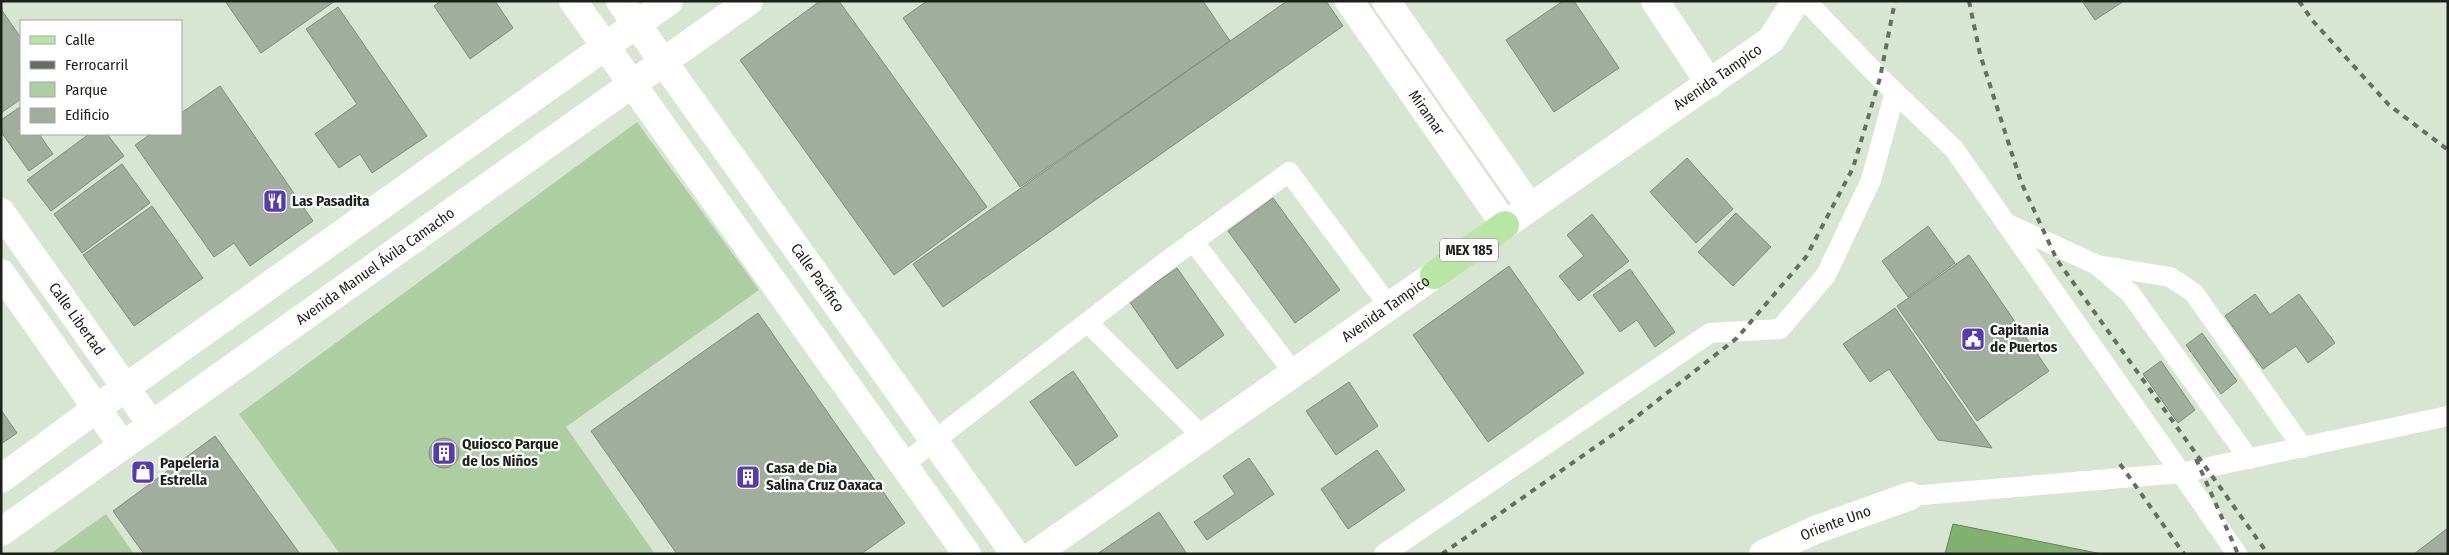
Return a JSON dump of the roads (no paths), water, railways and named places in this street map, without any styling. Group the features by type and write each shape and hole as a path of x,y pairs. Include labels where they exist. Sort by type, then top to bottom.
{"main road":[{"name":"Avenida Tampico","path":"1434,275 1505,225"}],"street":[{"path":"573,1 967,554"},
{"name":"Calle Pacífico","path":"620,1 1015,554"},
{"path":"1,479 97,408 670,1"},
{"name":"Avenida Manuel Ávila Camacho","path":"1,532 749,1"},
{"name":"Miramar","path":"1349,1 1505,225"},
{"name":"Miramar","path":"1386,1 1530,207"},
{"path":"1655,1 1710,84"},
{"name":"Avenida Tampico","path":"1505,225 1771,40 1796,1"},
{"name":"Calle Libertad","path":"1,212 152,425"},
{"path":"1,273 123,446"},
{"name":"Avenida Tampico","path":"1035,554 1434,275"},
{"name":"Oriente Uno","path":"1763,554 1815,530 1910,496"}],"lane":[{"path":"1806,1 1954,149 2237,554"},
{"path":"1384,554 1710,333 1780,329 1826,275 1871,180 1895,92"},
{"path":"904,464 1194,241 1289,172 1389,306"},
{"path":"2008,224 2098,265 2170,277 2194,292 2303,448"},
{"path":"1194,241 1294,373"},
{"path":"2098,265 2130,293 2249,459"},
{"path":"1088,323 1203,437"},
{"path":"1910,496 2180,473 2448,416"}],"railway":[{"path":"1442,554 1621,429 1737,338 1806,257 1853,168 1880,78 1895,1"},
{"path":"1969,1 1980,54 2021,182 2057,260 2268,554"},
{"path":"2299,1 2312,20 2389,105 2448,150"},
{"path":"2196,459 2238,554"},
{"path":"2120,464 2184,554"}],"place":[{"name":"Las Pasadita","path":"275,201"},
{"name":"Capitania de Puertos","path":"1973,339"},
{"name":"Quiosco Parque de los Niños","path":"444,453"},
{"name":"Papeleria Estrella","path":"143,472"},
{"name":"Casa de Dia Salina Cruz Oaxaca","path":"748,477"}]}
